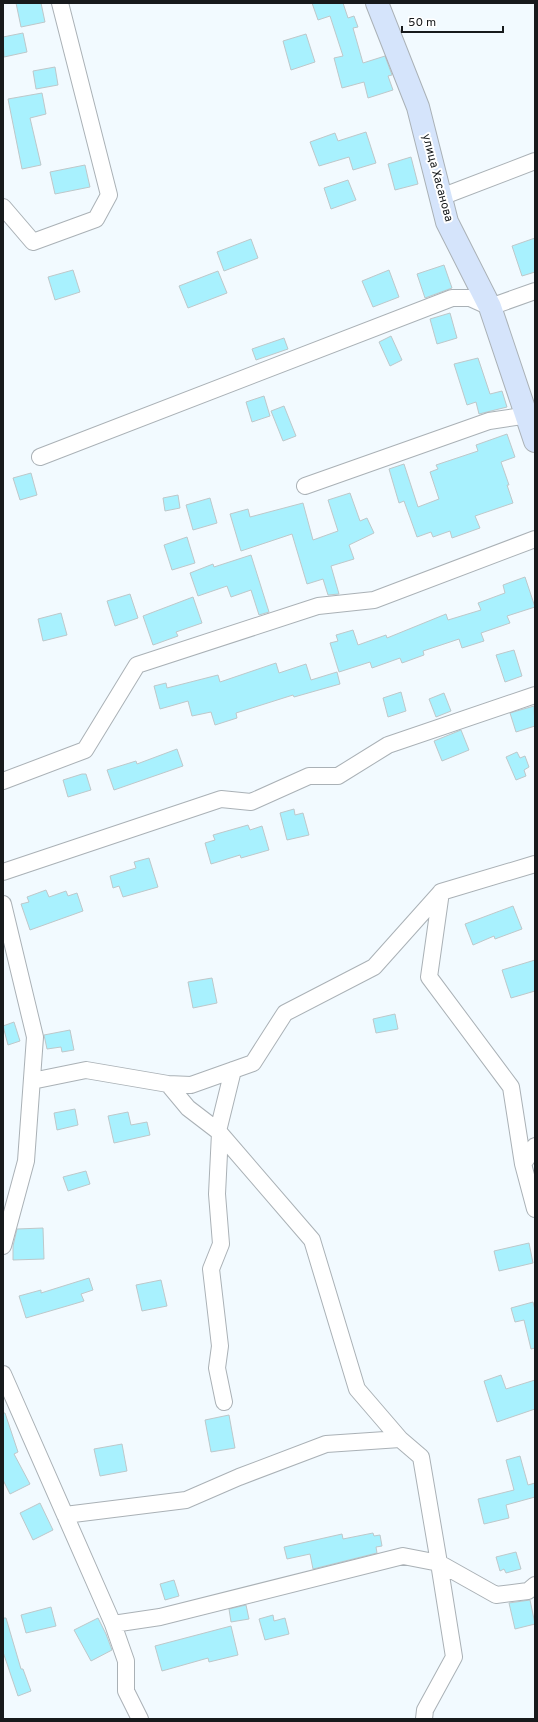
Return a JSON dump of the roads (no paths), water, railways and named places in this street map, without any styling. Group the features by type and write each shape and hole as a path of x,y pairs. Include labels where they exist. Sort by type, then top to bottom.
{"street":[{"path":"3,207 33,242 96,219 109,194 60,3"},
{"name":"улица Хасанова","path":"377,3 418,107 447,222 490,307 530,414 535,440"},
{"path":"441,197 535,161"},
{"path":"40,457 452,298 470,298 490,307 535,291"},
{"path":"305,486 488,421 530,414"},
{"path":"3,781 85,750 137,665 318,606 374,600 535,539"},
{"path":"3,872 221,799 251,802 309,776 338,776 388,745 535,695"},
{"path":"32,1081 86,1070 168,1084 191,1085 253,1063 286,1013 374,967 441,892 535,864"},
{"path":"441,892 429,977 511,1088 523,1164 535,1209"},
{"path":"3,904 34,1037 26,1161 3,1246"},
{"path":"224,1402 217,1368 220,1346 211,1269 221,1244 217,1194 219,1132 233,1070"},
{"path":"168,1084 188,1108 219,1132 312,1240 357,1389 400,1439 421,1457 454,1657 425,1710 424,1719"},
{"path":"523,1164 535,1146"},
{"path":"3,1374 7,1397 65,1515 113,1624 126,1661 126,1691 140,1719"},
{"path":"65,1515 186,1500 239,1477 326,1444 400,1439"},
{"path":"113,1624 160,1617 403,1556 439,1563 496,1595 528,1591 535,1585"}]}
